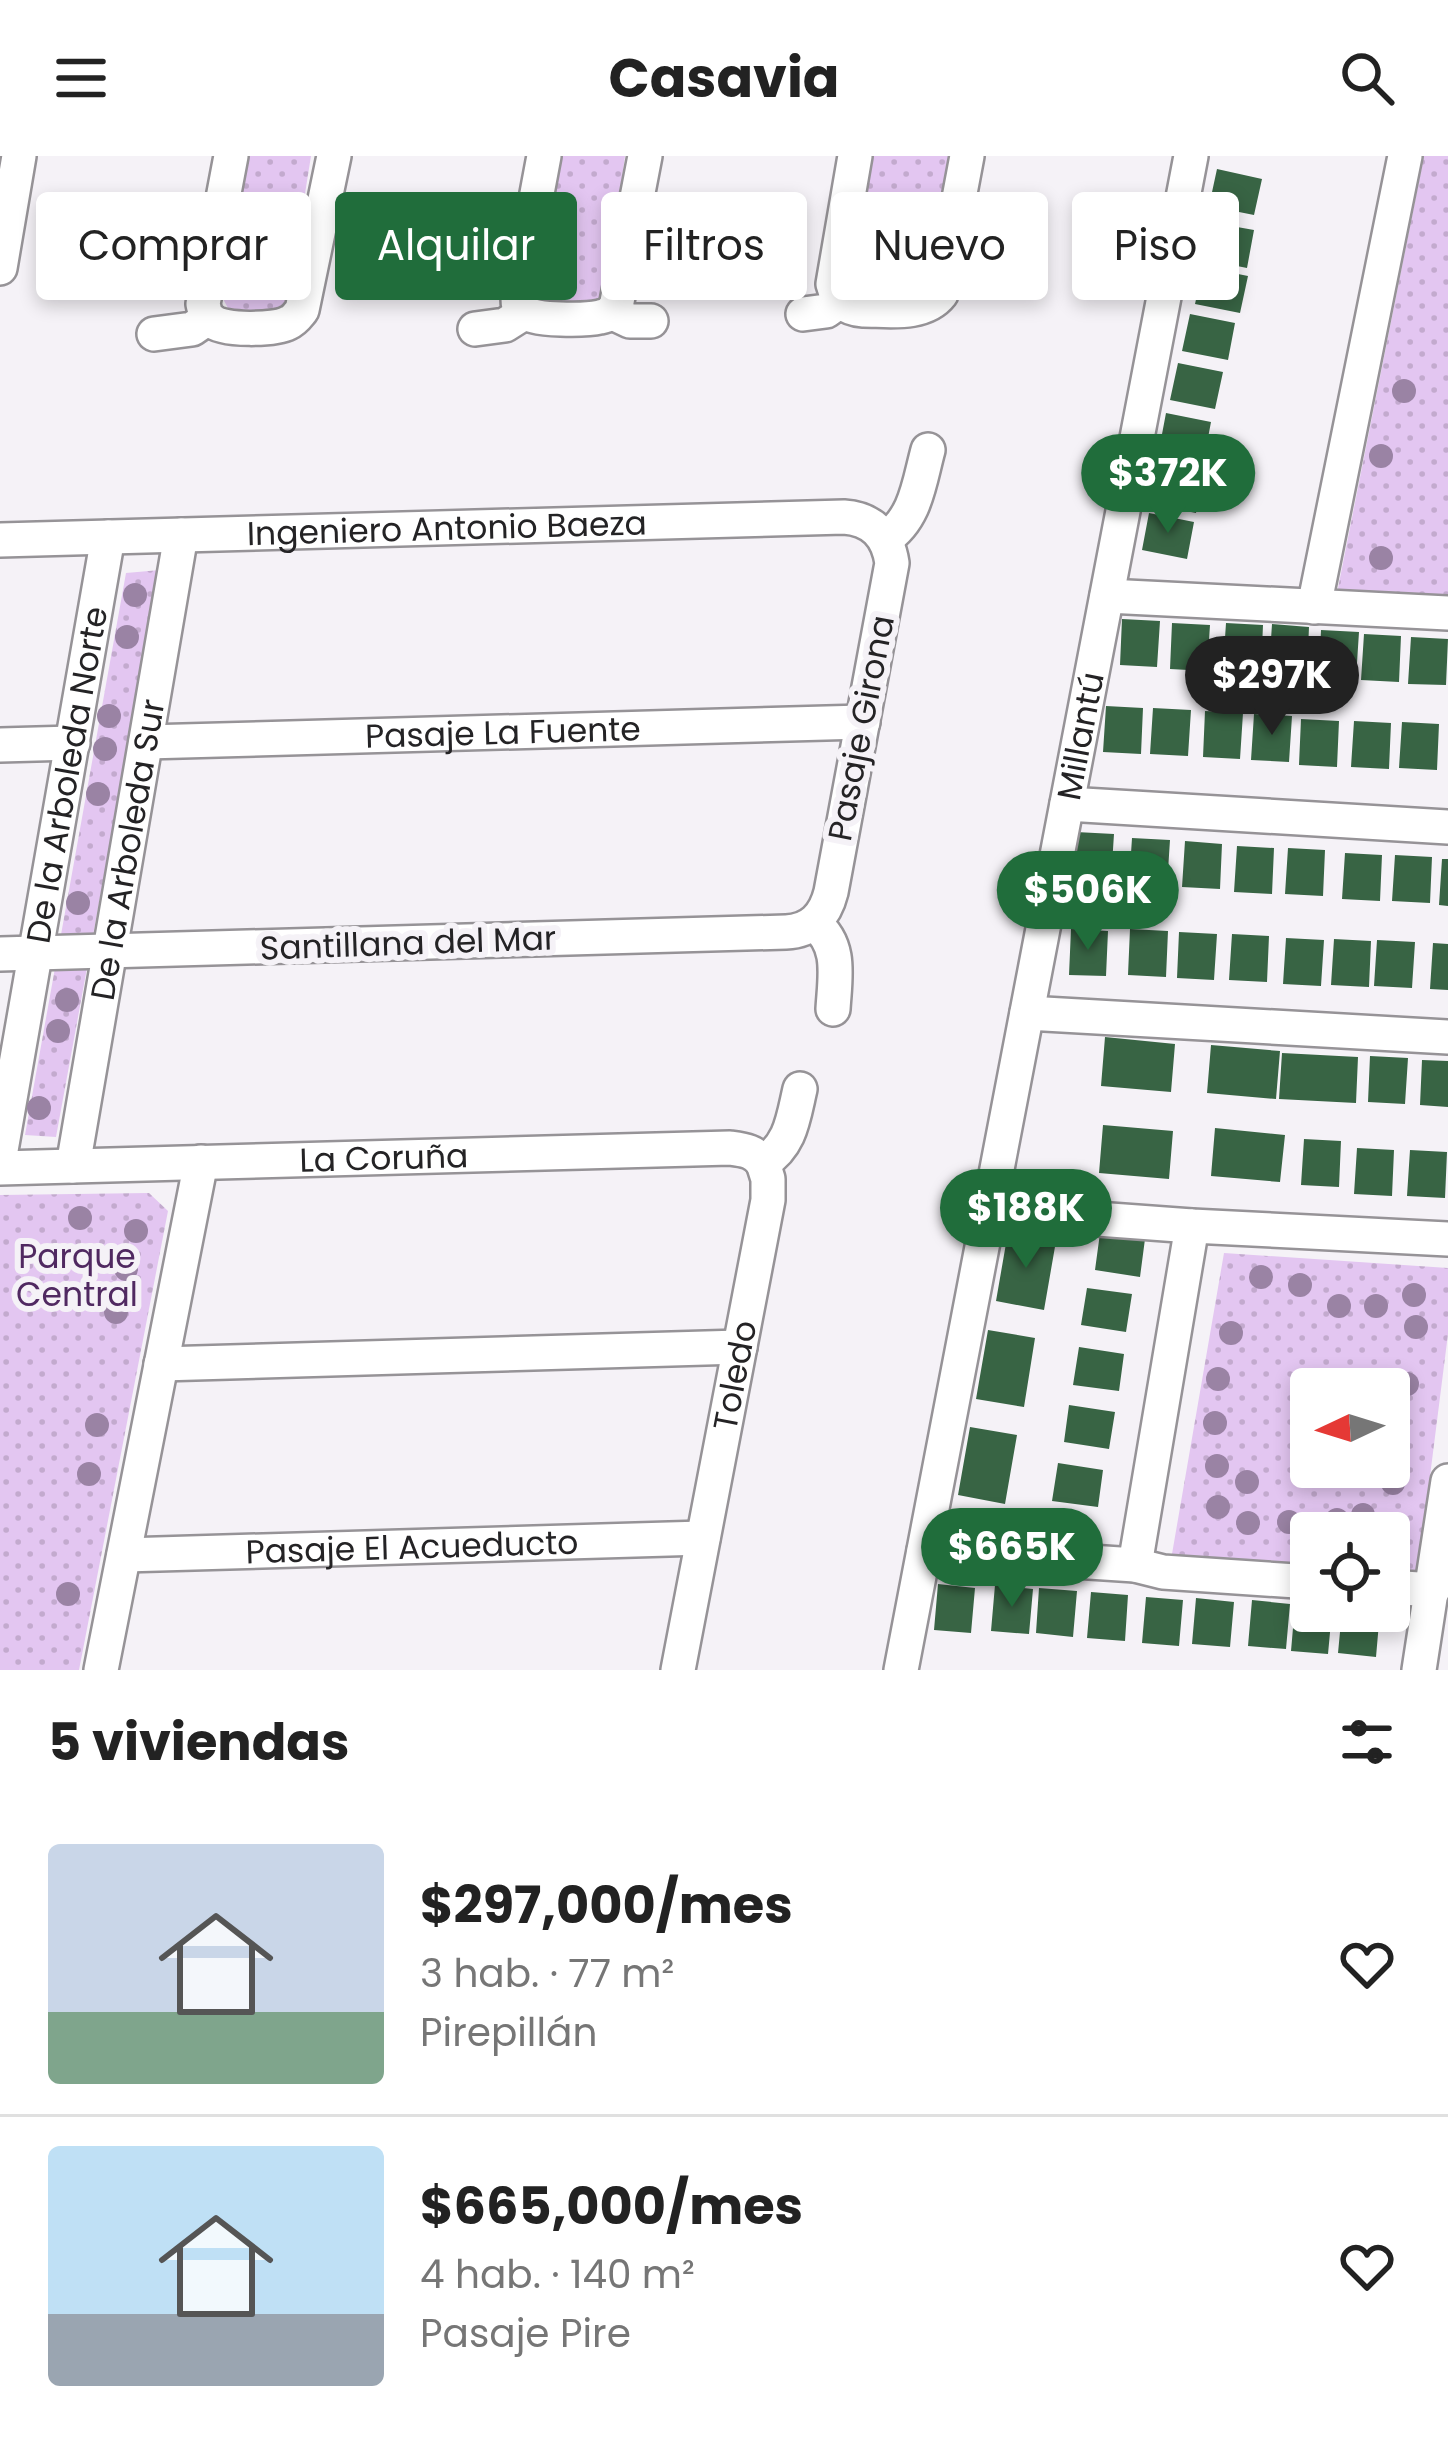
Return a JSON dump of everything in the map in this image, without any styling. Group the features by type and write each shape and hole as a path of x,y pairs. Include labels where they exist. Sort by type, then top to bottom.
{"street":[{"path":"0,268 19,156"},
{"path":"231,156 205,312 221,326 273,327 294,320 302,310 334,156"},
{"path":"544,156 518,295 524,313 539,318 597,318 611,313 619,299 644,156"},
{"path":"855,156 834,274 835,293 854,310 918,308 935,302 944,284 967,156"},
{"name":"Millantú","path":"901,1670 1191,156"},
{"path":"1314,607 1405,156"},
{"path":"803,314 826,311 840,301"},
{"path":"475,329 505,326 524,313"},
{"path":"611,313 630,321 651,321"},
{"path":"154,334 192,329 208,318"},
{"path":"885,538 913,508 928,450"},
{"name":"Ingeniero Antonio Baeza","path":"0,539 844,517 868,522 885,538"},
{"name":"De la Arboleda Sur","path":"73,1166 182,535"},
{"name":"De la Arboleda Norte","path":"0,1156 108,537"},
{"name":"Pasaje Girona","path":"814,923 831,892 892,563 885,538"},
{"path":"1107,596 1448,613"},
{"name":"Pasaje La Fuente","path":"146,742 862,722"},
{"path":"0,745 73,742"},
{"path":"1067,804 1448,827"},
{"path":"814,923 824,931 834,952 833,1009"},
{"name":"Santillana del Mar","path":"0,954 796,932 814,923"},
{"path":"1027,1013 1448,1037"},
{"path":"764,1163 788,1138 800,1089"},
{"name":"La Coruña","path":"0,1168 730,1148 747,1150 764,1163"},
{"path":"101,1670 201,1162"},
{"name":"Toledo","path":"678,1670 768,1201 764,1163"},
{"path":"989,1210 1448,1239"},
{"path":"1135,1565 1192,1226"},
{"path":"161,1364 740,1347"},
{"path":"1419,1670 1448,1480"},
{"name":"Pasaje El Acueducto","path":"124,1555 703,1538"},
{"path":"924,1551 1290,1581"},
{"path":"1410,1588 1433,1590"}],"green space":[{"path":"244,156 311,156 305,192 238,192"},
{"path":"556,156 625,156 620,192 601,192 601,301 540,311 534,300 577,300 577,192 550,192"},
{"path":"866,156 952,156 947,192 861,192"},
{"path":"1424,156 1448,156 1448,606 1340,593 1338,588"},
{"path":"224,300 288,300 276,311 230,312"},
{"name":"Parque Central","path":"160,570 56,1137 25,1135 126,573"},
{"name":"Parque Central","path":"149,1193 168,1211 79,1670 0,1670 0,1195"},
{"path":"1224,1253 1448,1268 1448,1334 1418,1571 1410,1570 1410,1512 1290,1512 1290,1562 1172,1554"}],"building":[{"path":"1217,169 1262,179 1254,215 1239,212 1239,192 1212,192"},
{"path":"1239,227 1254,230 1247,268 1239,266"},
{"path":"1239,274 1248,276 1240,313 1195,304 1196,300 1239,300"},
{"path":"1190,314 1235,323 1228,360 1182,351"},
{"path":"1178,363 1223,372 1215,409 1170,400"},
{"path":"1166,413 1211,422 1204,459 1159,450"},
{"path":"1158,467 1203,476 1196,513 1151,504"},
{"path":"1149,513 1194,522 1187,559 1142,550"},
{"path":"1122,619 1160,621 1157,667 1120,665"},
{"path":"1172,623 1210,625 1207,671 1170,669"},
{"path":"1226,623 1263,625 1261,671 1223,668"},
{"path":"1272,624 1309,627 1307,672 1269,670"},
{"path":"1321,630 1359,632 1356,678 1319,676"},
{"path":"1364,634 1401,636 1399,682 1361,680"},
{"path":"1411,637 1448,639 1446,685 1408,684"},
{"path":"1106,706 1143,708 1141,754 1103,752"},
{"path":"1153,708 1191,710 1188,756 1150,754"},
{"path":"1205,711 1243,713 1240,759 1203,757"},
{"path":"1254,714 1292,716 1289,762 1251,760"},
{"path":"1301,719 1339,721 1337,767 1299,765"},
{"path":"1354,721 1391,723 1389,769 1351,767"},
{"path":"1402,722 1439,724 1437,770 1399,768"},
{"path":"1076,832 1114,834 1111,880 1074,878"},
{"path":"1132,838 1170,840 1167,886 1129,884"},
{"path":"1185,841 1222,844 1220,889 1182,887"},
{"path":"1237,846 1274,848 1272,894 1234,892"},
{"path":"1288,848 1325,850 1323,896 1285,894"},
{"path":"1345,853 1382,855 1380,901 1342,899"},
{"path":"1395,855 1432,857 1430,903 1392,901"},
{"path":"1442,859 1448,859 1448,906 1439,905"},
{"path":"1071,929 1108,931 1106,976 1069,975"},
{"path":"1130,929 1168,931 1166,977 1128,975"},
{"path":"1179,932 1217,934 1214,980 1177,978"},
{"path":"1232,934 1269,936 1267,982 1229,980"},
{"path":"1286,938 1324,940 1321,986 1283,984"},
{"path":"1334,939 1371,941 1369,987 1331,985"},
{"path":"1377,940 1415,942 1412,988 1374,986"},
{"path":"1433,943 1448,944 1448,990 1430,989"},
{"path":"1105,1037 1175,1044 1171,1092 1101,1086"},
{"path":"1211,1045 1280,1051 1276,1099 1207,1093"},
{"path":"1282,1053 1358,1057 1356,1103 1279,1099"},
{"path":"1370,1056 1408,1058 1405,1104 1368,1102"},
{"path":"1422,1060 1448,1061 1448,1107 1420,1105"},
{"path":"1103,1125 1173,1131 1169,1179 1099,1173"},
{"path":"1215,1128 1285,1135 1280,1182 1211,1176"},
{"path":"1304,1139 1341,1141 1339,1187 1301,1185"},
{"path":"1357,1148 1394,1150 1392,1196 1354,1194"},
{"path":"1410,1150 1447,1152 1445,1198 1407,1196"},
{"path":"1008,1232 1056,1241 1044,1310 996,1301"},
{"path":"1100,1233 1145,1239 1140,1277 1095,1270"},
{"path":"1087,1288 1132,1294 1126,1332 1081,1325"},
{"path":"988,1330 1035,1338 1024,1407 976,1399"},
{"path":"1079,1347 1124,1354 1119,1391 1073,1385"},
{"path":"1069,1405 1115,1412 1109,1449 1064,1442"},
{"path":"970,1427 1017,1435 1005,1504 958,1495"},
{"path":"1058,1463 1103,1470 1098,1507 1052,1501"},
{"path":"938,1584 975,1588 971,1633 934,1630"},
{"path":"995,1585 1033,1589 1029,1634 991,1631"},
{"path":"1039,1588 1077,1591 1073,1637 1036,1633"},
{"path":"1091,1592 1128,1595 1125,1641 1087,1638"},
{"path":"1146,1597 1183,1600 1179,1646 1142,1643"},
{"path":"1196,1598 1234,1602 1230,1647 1192,1644"},
{"path":"1252,1600 1290,1604 1286,1649 1248,1646"},
{"path":"1293,1632 1330,1632 1328,1654 1291,1651"},
{"path":"1340,1632 1378,1632 1376,1657 1338,1653"}]}
